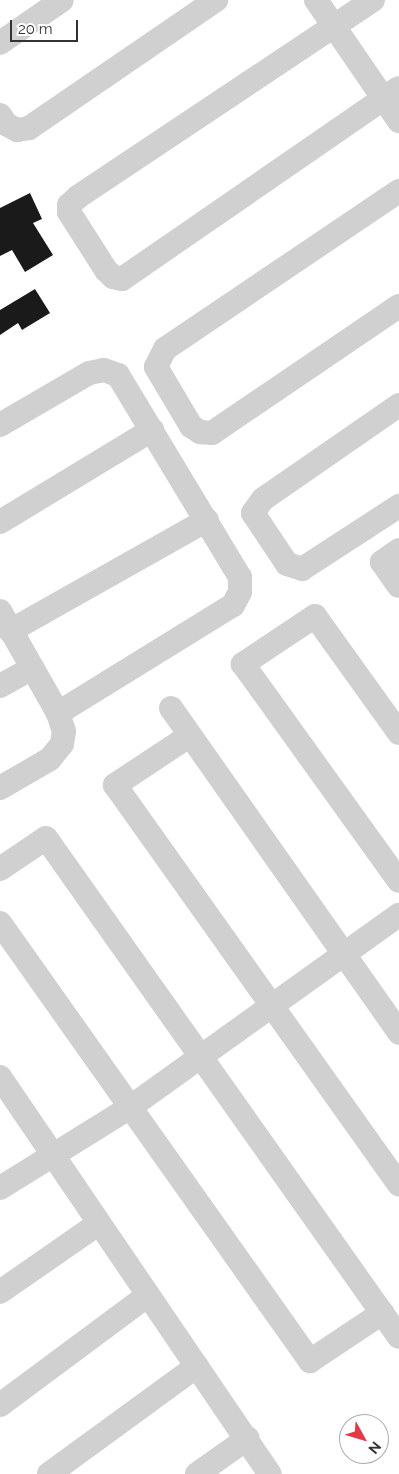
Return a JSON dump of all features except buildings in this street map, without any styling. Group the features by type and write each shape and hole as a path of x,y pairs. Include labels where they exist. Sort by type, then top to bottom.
{"street":[{"path":"0,42 62,0"},
{"path":"0,115 6,124 17,130 29,128 216,0"},
{"path":"316,0 334,27 392,94 399,121"},
{"path":"373,0 69,205 69,212 106,270 113,277 122,279 392,94"},
{"path":"399,191 165,349 156,367 191,426 200,432 212,433 399,306"},
{"path":"0,425 89,373 104,370 118,375 207,520 240,578 240,592 233,606 58,713"},
{"path":"399,405 262,499 253,513 287,564 302,569 399,506"},
{"path":"0,522 152,430"},
{"path":"0,788 50,758 62,744 64,731 58,713 5,621 207,520"},
{"path":"399,550 382,562 399,586"},
{"path":"399,733 316,616 243,664 399,881"},
{"path":"0,686 32,668"},
{"path":"171,708 399,1033"},
{"path":"189,736 115,785 274,1005 399,1184"},
{"path":"0,869 46,838 202,1055 399,1337"},
{"path":"0,1188 129,1108 399,915"},
{"path":"0,924 310,1361 382,1313"},
{"path":"0,1079 147,1296 248,1438 270,1474"},
{"path":"0,1292 98,1224"},
{"path":"0,1405 147,1296"},
{"path":"49,1474 197,1366"},
{"path":"197,1474 248,1438"}]}
